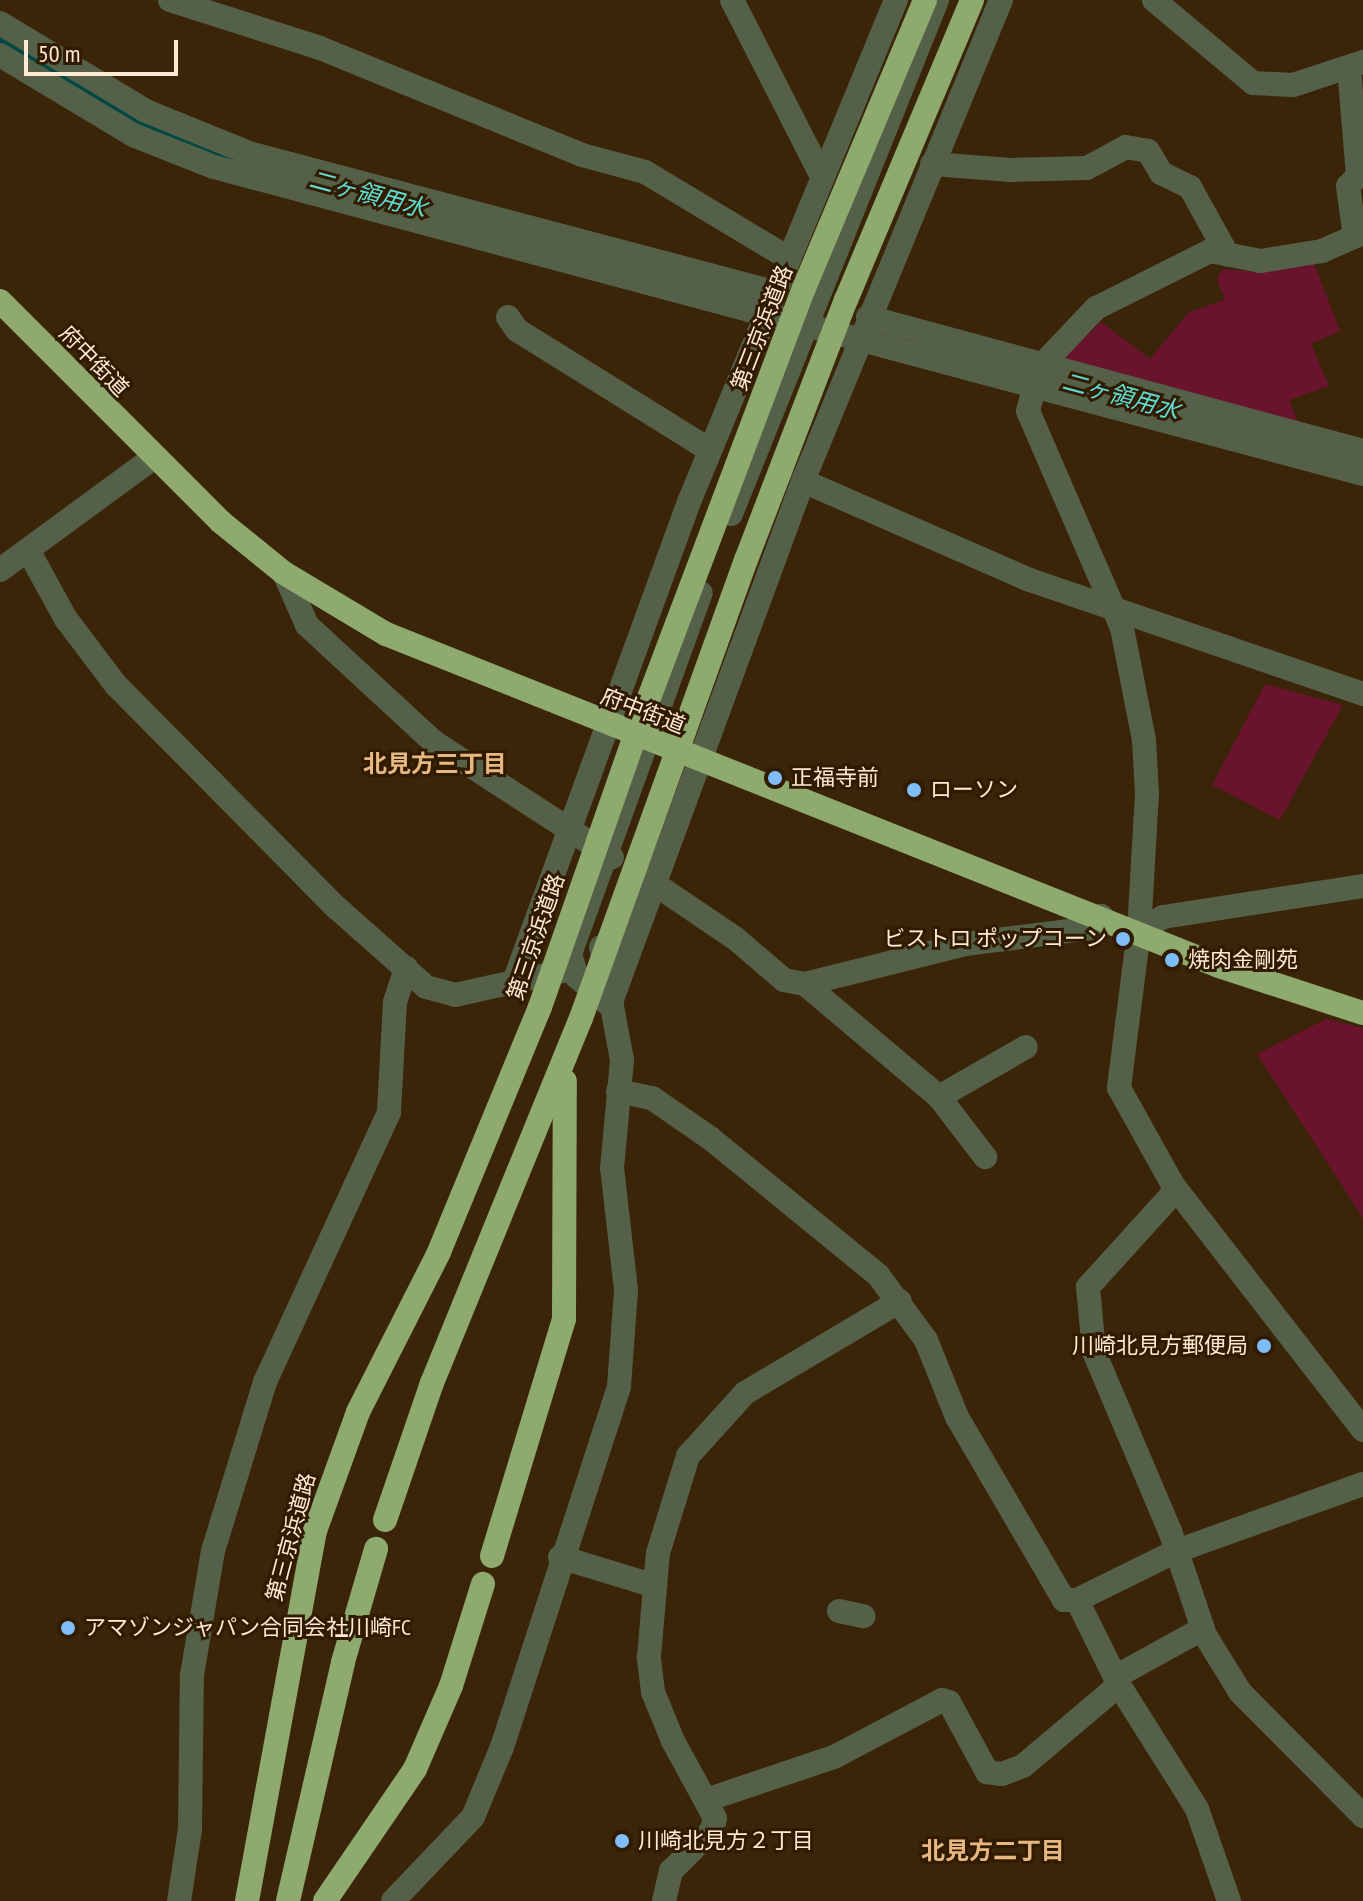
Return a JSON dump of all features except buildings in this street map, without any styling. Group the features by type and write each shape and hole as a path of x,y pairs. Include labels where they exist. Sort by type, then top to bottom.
{"highway":[{"name":"第三京浜道路","path":"247,1901 315,1531 358,1412 439,1252 540,1007 641,719 782,348 925,0"},
{"path":"385,1520 432,1383 566,1062 751,545 846,300 972,0"},
{"name":"府中街道","path":"0,301 153,458 284,573 386,634 606,724 1139,931 1219,966 1363,1013"},
{"path":"492,1556 564,1319 566,1062"},
{"path":"288,1901 343,1662 376,1549"},
{"path":"325,1901 415,1769 451,1686 483,1584"}],"street":[{"path":"170,0 320,48 582,155 645,172 788,258"},
{"path":"732,0 822,177"},
{"path":"515,979 606,724 710,450 896,0"},
{"path":"817,331 937,0"},
{"path":"393,1901 473,1817 502,1747 560,1557 619,1386 626,1290 613,1212 622,1060 600,940 617,860 657,744 720,541 817,331 961,0"},
{"path":"613,1004 803,481 1001,0"},
{"path":"1154,0 1176,24 1253,83 1272,88 1293,85 1356,65 1358,176 1348,186 1359,235 1322,251 1261,261 1210,251 1096,308 1037,374 1028,411 1114,608 1144,740 1147,793 1139,931 1119,1088 1176,1190 1363,1430"},
{"path":"0,23 146,111 249,153 774,292"},
{"path":"0,55 94,114 212,157 763,318 858,342 1037,374 1363,451"},
{"path":"932,164 1011,170 1087,168 1126,147 1148,151 1161,173 1190,187 1227,254"},
{"path":"508,317 517,330 710,450"},
{"path":"868,317 1037,374 1363,474"},
{"path":"0,570 153,458"},
{"path":"803,481 1030,580 1363,694"},
{"path":"28,550 66,619 116,685 337,908 426,987 455,995 515,979 574,969"},
{"path":"284,573 307,625 434,742 568,831 656,884 784,980 805,984 965,944 1091,928 1101,916"},
{"path":"613,1004 577,977 570,954 617,860"},
{"path":"1139,931 1163,917 1363,886"},
{"path":"179,1901 190,1829 192,1675 213,1551 265,1382 389,1112 395,1002 406,968"},
{"path":"805,984 939,1097 985,1157"},
{"path":"939,1097 1026,1047"},
{"path":"618,1091 652,1098 710,1138 878,1275 926,1340 957,1417 1064,1600 1077,1600 1174,1552 1363,1484"},
{"path":"1176,1190 1088,1287 1094,1352 1202,1629 1240,1692 1363,1816"},
{"path":"664,1901 671,1871 712,1830 715,1818 709,1799 673,1741 653,1692 652,1585 688,1456 700,1440 768,1377 900,1301"},
{"path":"560,1557 652,1585"},
{"path":"1077,1600 1117,1681 1197,1809 1229,1901"},
{"path":"839,1611 863,1616"},
{"path":"709,1799 834,1757 942,1700 949,1702 987,1772 1002,1774 1023,1766 1117,1681 1202,1629"}],"shaded area":[{"path":"1314,264 1340,331 1311,344 1329,386 1289,400 1300,427 1057,363 1101,322 1150,359 1189,312 1225,300 1217,278 1223,269 1260,272"},
{"path":"1265,684 1343,705 1280,820 1212,785"},
{"path":"1326,1019 1363,1028 1363,1218 1257,1054"}],"waterway":[{"name":"二ヶ領用水","path":"0,39 141,124 275,172"}],"place":[{"name":"正福寺前","path":"775,778"},
{"name":"ローソン","path":"914,790"},
{"name":"ビストロ ポップコーン","path":"1123,939"},
{"name":"焼肉金剛苑","path":"1172,960"},
{"name":"川崎北見方郵便局","path":"1264,1346"},
{"name":"アマゾンジャパン合同会社川崎FC","path":"68,1628"},
{"name":"川崎北見方２丁目","path":"622,1841"}],"district":[{"name":"北見方三丁目","path":"435,764"},
{"name":"北見方二丁目","path":"993,1851"}]}
